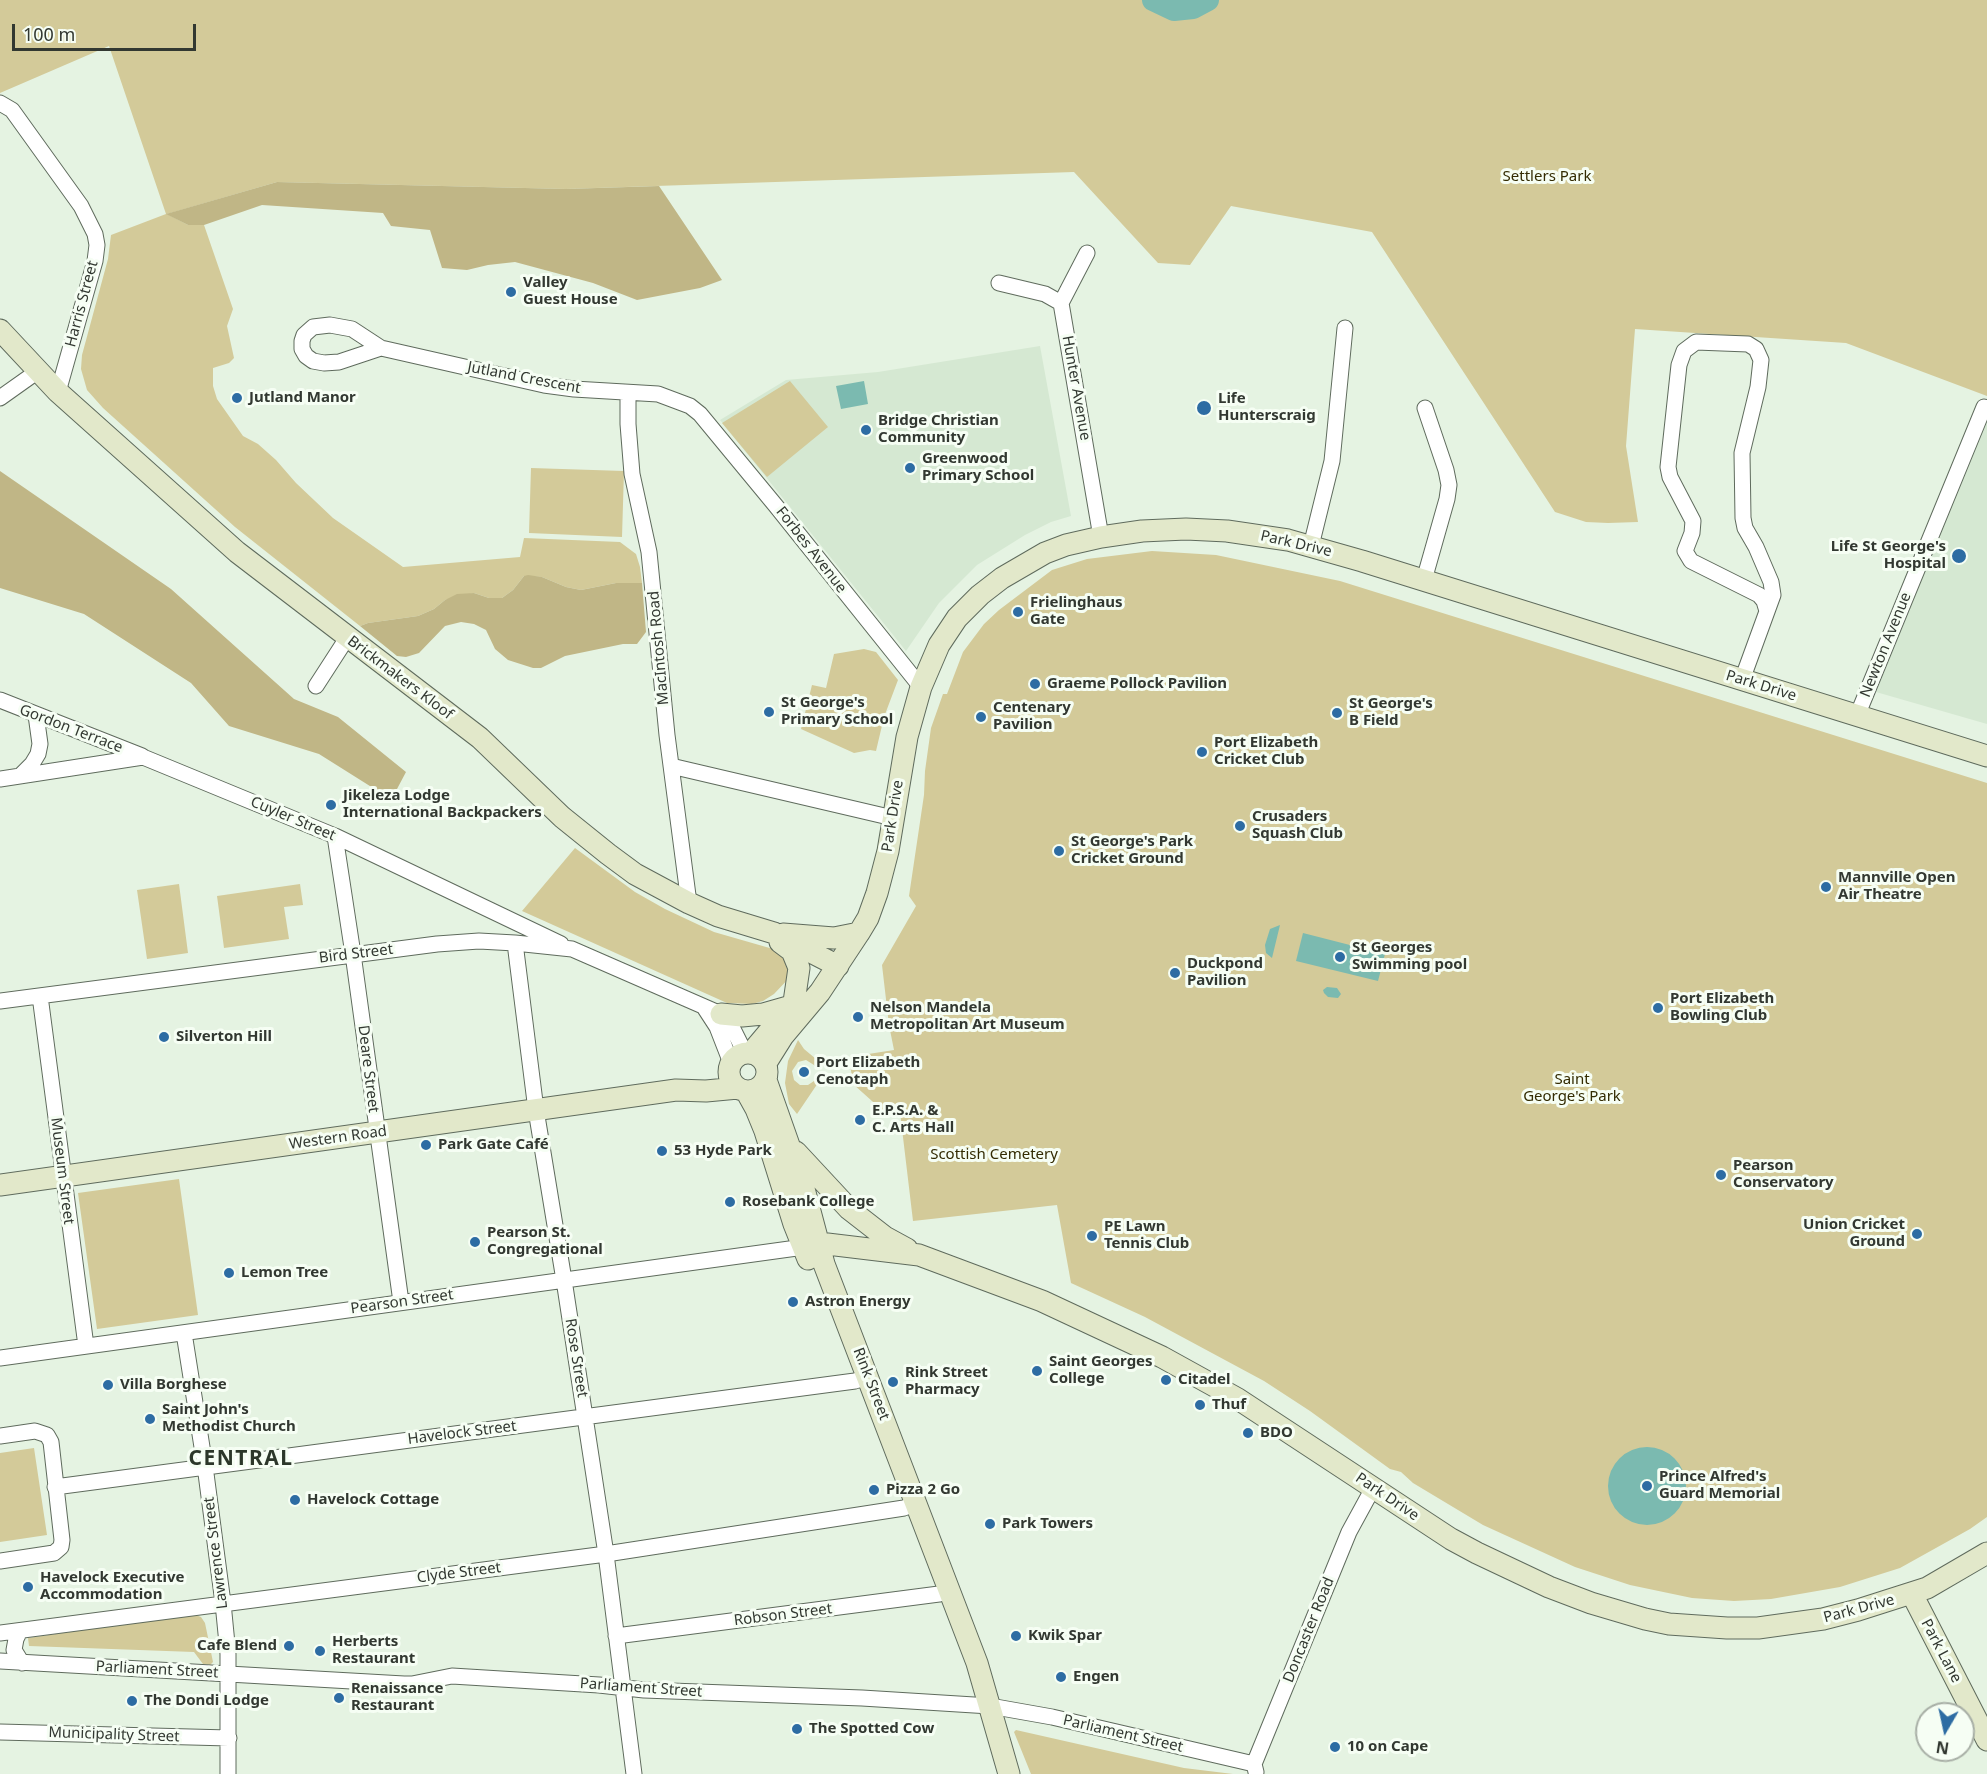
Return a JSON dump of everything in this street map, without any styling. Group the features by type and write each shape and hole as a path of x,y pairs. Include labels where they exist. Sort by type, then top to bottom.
{"street":[{"name":"Harris Street","path":"0,103 12,110 81,206 95,234 97,246 95,261 58,392"},
{"path":"999,283 1045,294 1061,303 1087,253"},
{"name":"Hunter Avenue","path":"1061,303 1101,537"},
{"path":"1311,546 1332,460 1344,328"},
{"name":"Brickmakers Kloof","path":"0,330 58,392 237,552 480,738 562,817 608,854 635,874 689,903 718,916 774,933 838,960"},
{"path":"1742,680 1772,601 1772,585 1743,523 1743,446 1758,387 1761,360 1756,349 1748,344 1696,342 1684,351 1679,365 1668,466 1670,477 1693,521 1692,533 1685,551 1691,561 1759,596 1764,601 1767,611"},
{"name":"Jutland Crescent","path":"381,348 544,385 658,394 690,406 699,414"},
{"path":"0,398 38,371"},
{"name":"MacIntosh Road","path":"628,393 627,424 632,474 649,552 671,766 689,903"},
{"name":"Newton Avenue","path":"1857,716 1983,407"},
{"path":"1424,580 1449,485 1425,408"},
{"name":"Forbes Avenue","path":"699,414 921,687"},
{"name":"Park Drive","path":"746,1071 793,1010 820,992 838,960 860,933 877,893 888,851 907,737 921,687 939,645 957,618 980,595 1012,570 1065,545 1142,531 1206,530 1288,540 1424,580 1987,756"},
{"path":"316,686 347,638"},
{"name":"Gordon Terrace","path":"0,700 143,757"},
{"path":"20,776 38,754 40,744 36,715"},
{"path":"0,778 143,757"},
{"name":"Cuyler Street","path":"143,757 335,836 572,949"},
{"path":"671,766 893,818"},
{"name":"Deare Street","path":"335,836 401,1302"},
{"path":"753,927 792,951 799,968 781,1070 781,1137"},
{"path":"774,933 834,938 860,933"},
{"name":"Bird Street","path":"0,1001 353,954 479,941 572,949 712,1010"},
{"name":"Rose Street","path":"515,943 536,1110 606,1554 634,1774"},
{"name":"Museum Street","path":"40,996 86,1346"},
{"path":"712,1010 742,1016 793,1010"},
{"path":"712,1010 729,1021 746,1071"},
{"name":"Western Road","path":"676,1090 705,1080 746,1071"},
{"name":"Western Road","path":"0,1185 676,1090 706,1091 746,1071"},
{"name":"Rink Street","path":"746,1071 781,1137 811,1245"},
{"path":"706,1091 735,1102 781,1137 849,1209 885,1237 920,1255"},
{"name":"Rink Street","path":"781,1137 794,1224 824,1264 862,1379 910,1505 944,1593 977,1663 1009,1774"},
{"name":"Park Drive","path":"811,1245 920,1255 1042,1301 1162,1357 1256,1410 1451,1539 1511,1570 1592,1603 1653,1620 1727,1628 1793,1624 1858,1610 1912,1594 1936,1583 1987,1553"},
{"name":"Pearson Street","path":"0,1358 811,1245"},
{"name":"Lawrence Street","path":"184,1333 206,1466 223,1603 228,1674 228,1774"},
{"name":"Havelock Street","path":"55,1487 862,1379"},
{"path":"0,1436 35,1431 47,1436 51,1442 62,1540 60,1550 50,1554 0,1561"},
{"name":"Doncaster Road","path":"1256,1769 1351,1527 1373,1488"},
{"name":"Clyde Street","path":"0,1633 606,1554 910,1505"},
{"name":"Robson Street","path":"616,1636 944,1593"},
{"name":"Park Lane","path":"1912,1594 1987,1740"},
{"path":"20,1631 14,1650 22,1663"},
{"name":"Parliament Street","path":"0,1661 404,1684 452,1676 644,1690 862,1698 990,1706 1052,1718 1256,1769"},
{"name":"Municipality Street","path":"0,1732 229,1738"}],"shaded area":[{"path":"277,182 566,189 659,186 722,280 700,288 637,300 593,283 515,262 467,270 442,268 430,230 391,226 383,213 262,205 204,225 188,225 166,214"},
{"name":"Greenwood Primary School","path":"1040,346 1071,516 1051,522 1025,535 977,565 939,603 906,651 720,420 786,380 878,372"},
{"name":"Life St George's Hospital","path":"1987,419 1987,724 1876,692"},
{"path":"0,471 171,589 294,699 338,717 406,772 397,789 381,793 319,754 229,726 191,683 84,614 0,588"},
{"path":"524,576 542,577 566,587 581,590 616,583 642,583 646,632 637,644 623,644 565,656 541,668 533,668 508,660 495,649 486,630 474,624 461,622 445,626 419,653 406,657 397,656 360,626 418,616 457,594 474,593 489,598 502,598 513,590"}],"green space":[{"name":"Settlers Park","path":"0,0 1987,0 1987,396 1846,343 1635,329 1626,446 1638,522 1586,522 1555,512 1372,232 1231,206 1190,265 1158,263 1074,172 566,189 277,182 167,214 188,225 204,225 233,309 227,326 234,358 229,363 213,368 213,386 217,399 243,436 258,444 276,460 296,483 333,518 403,567 520,557 524,538 620,542 636,554 640,567 642,583 616,583 581,590 566,587 542,577 524,576 513,590 502,598 489,598 474,593 445,600 434,609 418,616 360,626 235,527 103,408 87,390 81,369 82,355 108,259 111,235 166,214 109,46 0,93"},
{"path":"790,381 828,427 767,477 722,423"},
{"path":"531,468 624,471 622,537 529,533"},
{"name":"Saint George's Park","path":"1152,551 1216,555 1340,581 1987,783 1987,1517 1900,1568 1840,1587 1771,1599 1734,1601 1692,1598 1630,1585 1575,1567 1483,1525 1413,1483 1401,1472 1390,1469 1264,1381 1145,1317 1071,1283 1057,1205 913,1221 900,1112 882,1110 853,1084 849,1057 894,1050 882,965 916,906 909,896 931,728 943,694 947,694 963,652 984,624 1052,570 1087,559"},
{"path":"864,649 876,652 898,680 884,717 876,751 854,753 801,729 812,685 826,688 834,654"},
{"path":"575,848 635,892 665,909 714,932 780,951 785,956 791,976 774,994 763,1001 752,1004 727,1003 522,911"},
{"path":"179,884 188,953 147,959 137,890"},
{"path":"300,884 303,905 284,907 289,939 224,948 217,896"},
{"path":"798,1040 822,1069 817,1070 806,1060 798,1062 792,1071 794,1080 800,1085 808,1085 814,1081 817,1073 822,1074 797,1114 789,1104 785,1083 788,1061"},
{"path":"179,1179 198,1315 97,1329 78,1193"},
{"path":"34,1448 47,1535 0,1542 0,1453"},
{"path":"193,1614 201,1617 205,1623 213,1662 210,1665 203,1664 194,1652 29,1646 28,1638"},
{"path":"1016,1730 1184,1768 1233,1774 1031,1774 1014,1732"}],"water":[{"path":"864,381 868,404 841,409 836,386"},
{"path":"1280,925 1272,958 1266,953 1265,945 1270,929"},
{"name":"St Georges Swimming pool","path":"1303,933 1385,954 1378,981 1296,961"},
{"path":"1327,987 1337,988 1341,994 1338,998 1328,997 1323,990"},
{"path":"1647,1447 1662,1450 1675,1458 1683,1471 1686,1486 1683,1501 1675,1514 1662,1522 1647,1525 1632,1522 1619,1514 1611,1501 1608,1486 1611,1471 1619,1458 1632,1450"}],"waterway":[{"path":"1153,0 1174,10 1193,8 1208,0"}],"place":[{"name":"Valley Guest House","path":"511,292"},
{"name":"Jutland Manor","path":"237,398"},
{"name":"Life Hunterscraig","path":"1204,408"},
{"name":"Bridge Christian Community","path":"866,430"},
{"name":"Greenwood Primary School","path":"910,468"},
{"name":"Life St George's Hospital","path":"1959,556"},
{"name":"Frielinghaus Gate","path":"1018,612"},
{"name":"Graeme Pollock Pavilion","path":"1035,684"},
{"name":"St George's Primary School","path":"769,712"},
{"name":"St George's B Field","path":"1337,713"},
{"name":"Centenary Pavilion","path":"981,717"},
{"name":"Port Elizabeth Cricket Club","path":"1202,752"},
{"name":"Jikeleza Lodge International Backpackers","path":"331,805"},
{"name":"Crusaders Squash Club","path":"1240,826"},
{"name":"St George's Park Cricket Ground","path":"1059,851"},
{"name":"Mannville Open Air Theatre","path":"1826,887"},
{"name":"St Georges Swimming pool","path":"1340,957"},
{"name":"Duckpond Pavilion","path":"1175,973"},
{"name":"Port Elizabeth Bowling Club","path":"1658,1008"},
{"name":"Nelson Mandela Metropolitan Art Museum","path":"858,1017"},
{"name":"Silverton Hill","path":"164,1037"},
{"name":"Port Elizabeth Cenotaph","path":"804,1072"},
{"name":"E.P.S.A. & C. Arts Hall","path":"860,1120"},
{"name":"Park Gate Café","path":"426,1145"},
{"name":"53 Hyde Park","path":"662,1151"},
{"name":"Pearson Conservatory","path":"1721,1175"},
{"name":"Rosebank College","path":"730,1202"},
{"name":"Union Cricket Ground","path":"1917,1234"},
{"name":"PE Lawn Tennis Club","path":"1092,1236"},
{"name":"Pearson St. Congregational","path":"475,1242"},
{"name":"Lemon Tree","path":"229,1273"},
{"name":"Astron Energy","path":"793,1302"},
{"name":"Saint Georges College","path":"1037,1371"},
{"name":"Citadel","path":"1166,1380"},
{"name":"Rink Street Pharmacy","path":"893,1382"},
{"name":"Villa Borghese","path":"108,1385"},
{"name":"Thuf","path":"1200,1405"},
{"name":"Saint John's Methodist Church","path":"150,1419"},
{"name":"BDO","path":"1248,1433"},
{"name":"Prince Alfred's Guard Memorial","path":"1647,1486"},
{"name":"Pizza 2 Go","path":"874,1490"},
{"name":"Havelock Cottage","path":"295,1500"},
{"name":"Park Towers","path":"990,1524"},
{"name":"Havelock Executive Accommodation","path":"28,1587"},
{"name":"Kwik Spar","path":"1016,1636"},
{"name":"Cafe Blend","path":"289,1646"},
{"name":"Herberts Restaurant","path":"320,1651"},
{"name":"Engen","path":"1061,1677"},
{"name":"Renaissance Restaurant","path":"339,1698"},
{"name":"The Dondi Lodge","path":"132,1701"},
{"name":"The Spotted Cow","path":"797,1729"},
{"name":"10 on Cape","path":"1335,1747"}],"district":[{"name":"CENTRAL","path":"241,1459"}],"park label":[{"name":"Scottish Cemetery","path":"994,1155"}]}
